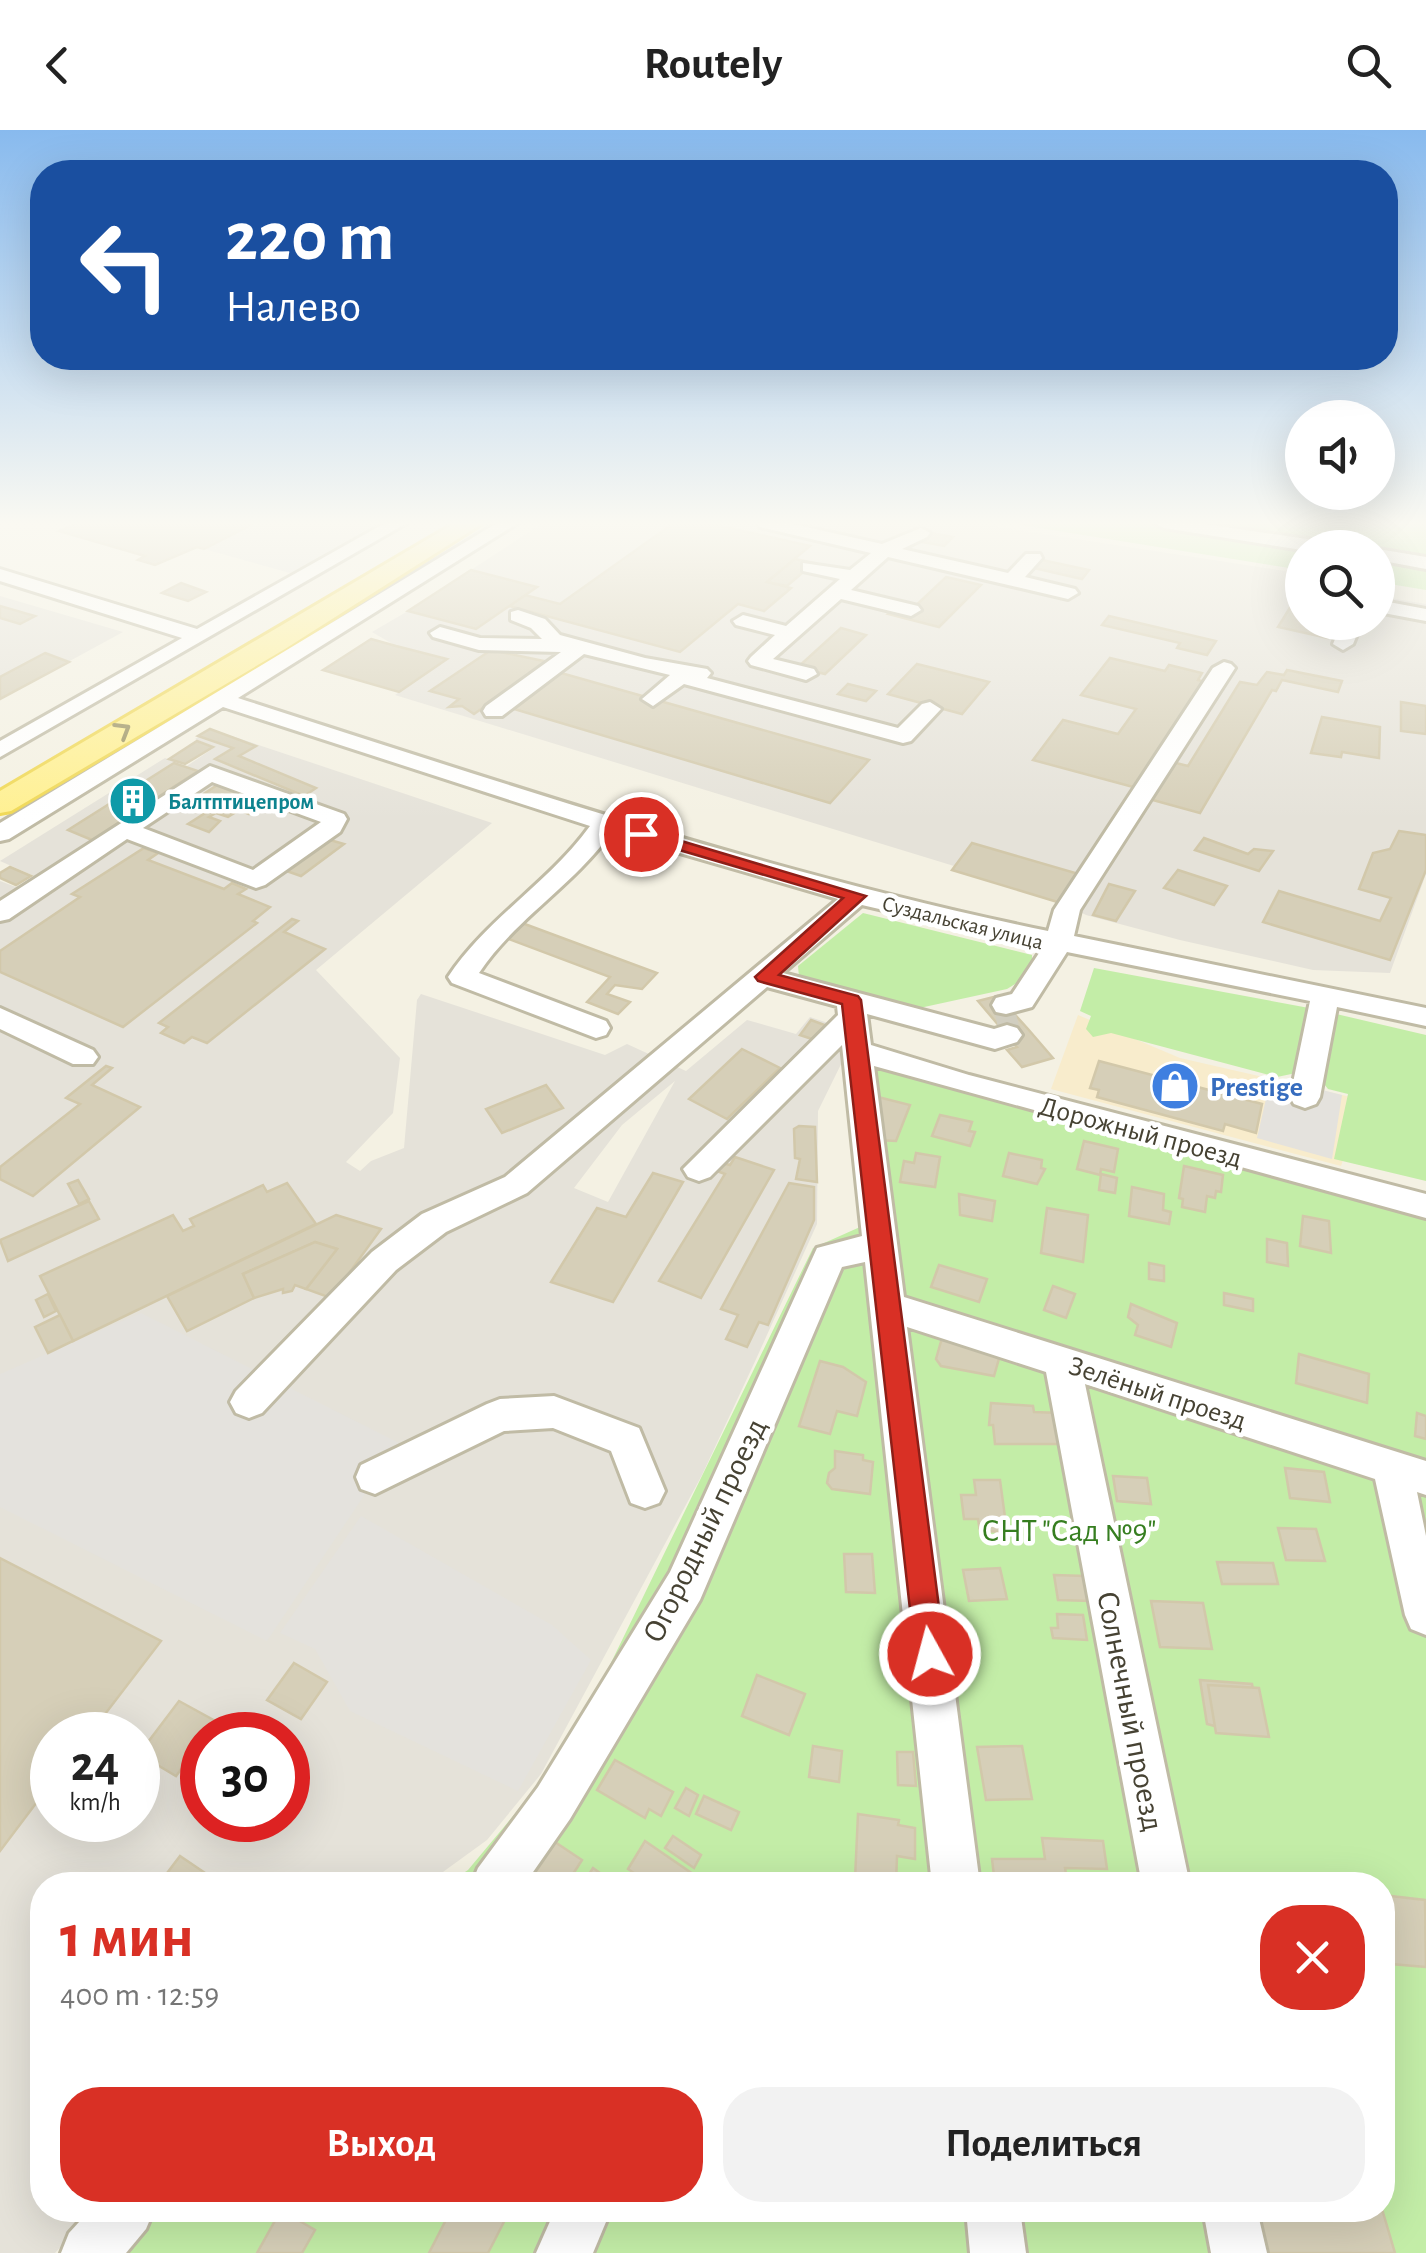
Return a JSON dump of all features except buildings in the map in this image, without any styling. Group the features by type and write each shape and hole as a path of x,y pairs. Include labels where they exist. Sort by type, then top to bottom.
{"main road":[{"path":"0,776 284,622"},
{"path":"0,807 288,622"}],"street":[{"path":"152,622 197,636"},
{"path":"0,750 197,636 250,622"},
{"path":"0,834 224,700 299,622"},
{"path":"366,622 376,630"},
{"path":"537,622 552,639 686,672 734,670 758,661 802,622"},
{"path":"748,622 791,632"},
{"path":"440,633 479,644 578,646"},
{"path":"1343,644 1345,640"},
{"path":"494,711 578,646"},
{"path":"758,661 806,674"},
{"path":"765,977 854,1023 1000,1019 1058,944 1067,910 1224,668"},
{"path":"653,699 686,672"},
{"path":"686,672 692,680 903,736 930,709"},
{"name":"Суздальская улица","path":"224,700 605,824 856,896 1058,944 1426,1017"},
{"path":"0,914 125,830 210,773 336,818 330,828 256,880 125,830"},
{"path":"596,1028 462,977 480,946 582,855 605,824"},
{"path":"249,1402 384,1261 434,1222 516,1186 856,896"},
{"path":"1305,1097 1325,994"},
{"path":"0,1017 82,1057"},
{"path":"699,1168 854,1023"},
{"path":"854,1023 955,1872"},
{"name":"Дорожный проезд","path":"854,1023 964,1084 1426,1206"},
{"name":"Огородный проезд","path":"504,1872 554,1803 684,1586 830,1258 882,1246"},
{"name":"Зелёный проезд","path":"890,1307 1409,1472"},
{"name":"Солнечный проезд","path":"1062,1361 1163,1872"},
{"path":"375,1477 500,1415 554,1412 626,1440 645,1492"},
{"path":"1409,1472 1416,1585 1426,1615"},
{"path":"89,2253 116,2222"},
{"path":"564,2253 578,2222"},
{"path":"995,2222 998,2253"},
{"path":"1233,2222 1239,2253"}],"shaded area":[{"path":"0,622 89,622 123,632 0,699"},
{"path":"389,622 450,622 476,629 486,622 1285,622 1285,640 1395,640 1395,622 1426,622 1426,874 1390,973 1313,970 1180,940 1086,915 1064,904 952,870 954,866 395,695 446,659 396,646 372,632"},
{"path":"211,729 492,823 316,970 400,1058 393,1113 346,1162 360,1171 371,1161 404,1148 417,1000 421,994 605,1055 627,1044 686,1071 747,1020 796,1034 810,1017 831,1024 825,1045 847,1052 818,1111 817,1224 757,1357 702,1475 541,1774 487,1840 443,1872 30,1872 30,2222 83,2222 55,2253 0,2253 0,881 16,887 34,876 0,861 165,758 187,766 215,747 195,739","holes":["675,1081 608,1202 574,1188 622,1125"]},
{"path":"1078,1015 1180,1058 1364,1100 1341,1166 1051,1089"},
{"path":"1271,1077 1342,1095 1332,1159 1257,1138"},
{"path":"141,1313 399,1443 267,1641 0,1507 0,1374"},
{"path":"361,1516 552,1625 591,1660 518,1791 350,1711 315,1649 280,1633"}],"green space":[{"path":"863,913 1032,955 1032,965 1025,978 1007,989 915,1009 799,977 798,966"},
{"path":"1094,968 1309,1008 1296,1073 1277,1077 1111,1033 1093,1037 1086,1029 1091,1016 1080,1011"},
{"path":"1332,1013 1426,1035 1426,1181 1334,1159 1348,1094 1328,1089 1321,1080"},
{"name":"СНТ \"Сад №9\"","path":"865,1059 1426,1207 1426,2253 68,2253 96,2222 1395,2222 1395,1872 465,1872 569,1749 813,1248 860,1227"}],"tunnel":[{"path":"997,1023 1017,1018"}],"place":[{"name":"Балтптицепром","path":"133,801"},
{"name":"Prestige","path":"1175,1086"}],"route":[{"path":"641,834 856,896 765,977 851,1000 930,1654"}]}
